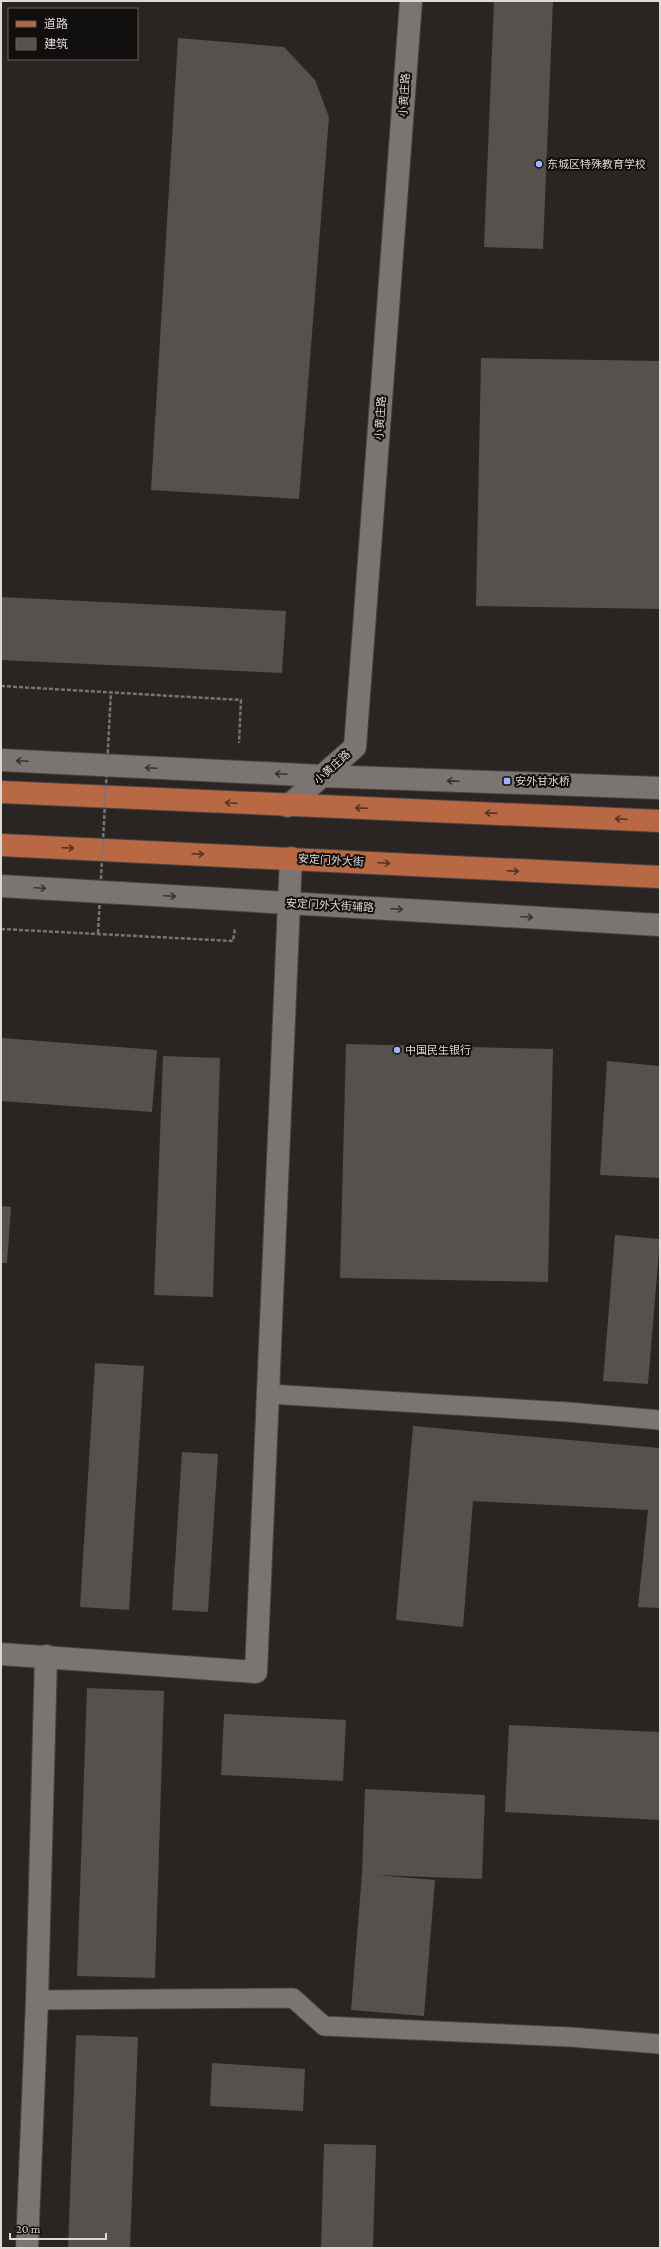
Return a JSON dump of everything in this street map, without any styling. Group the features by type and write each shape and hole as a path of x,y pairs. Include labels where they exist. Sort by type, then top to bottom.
{"main road":[{"path":"1,792 288,806 660,821"},
{"name":"安定门外大街","path":"1,845 660,877"}],"street":[{"name":"小黄庄路","path":"288,806 355,746 411,1"},
{"path":"1,760 322,776 660,788"},
{"path":"1,1654 256,1672 292,858"},
{"name":"安定门外大街辅路","path":"1,886 660,925"},
{"path":"27,2248 37,2000 46,1656"}],"lane":[{"path":"268,1394 568,1412 660,1420"},
{"path":"37,2000 293,1998 324,2026 570,2037 660,2044"}],"path":[{"path":"1,686 241,700 238,772"},
{"path":"98,933 111,692"},
{"path":"1,929 233,941"}],"building":[{"path":"494,1 553,1 543,249 484,247"},
{"path":"178,38 284,47 315,80 329,117 299,499 151,490"},
{"path":"481,358 660,361 660,609 476,606"},
{"path":"1,597 286,611 282,673 1,660"},
{"path":"2,1038 157,1050 152,1112 1,1101"},
{"path":"346,1044 553,1049 548,1282 340,1278"},
{"path":"163,1056 220,1058 213,1297 154,1295"},
{"path":"607,1061 660,1066 660,1178 600,1175"},
{"path":"1,1206 11,1207 7,1263 1,1263"},
{"path":"615,1235 660,1239 648,1384 603,1381"},
{"path":"95,1363 144,1366 129,1610 80,1607"},
{"path":"413,1426 660,1448 660,1608 638,1607 648,1510 473,1501 463,1627 396,1620"},
{"path":"182,1452 218,1454 208,1612 172,1610"},
{"path":"87,1688 164,1691 155,1978 77,1976"},
{"path":"224,1714 346,1720 343,1781 221,1775"},
{"path":"509,1725 660,1732 660,1820 505,1812"},
{"path":"365,1789 485,1795 482,1879 376,1875 435,1880 424,2016 351,2010 362,1874"},
{"path":"76,2035 138,2037 130,2248 68,2248"},
{"path":"212,2063 305,2069 303,2111 210,2106"},
{"path":"324,2144 376,2145 373,2248 321,2248"}],"place":[{"name":"东城区特殊教育学校","path":"539,164"},
{"name":"安外甘水桥","path":"507,781"},
{"name":"中国民生银行","path":"397,1050"}]}
